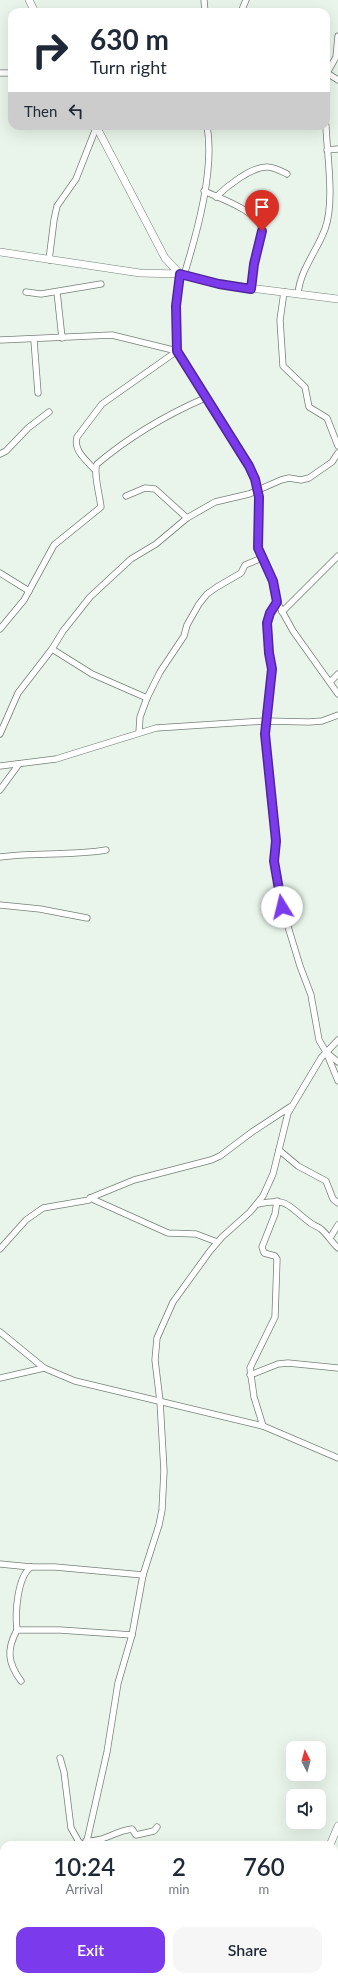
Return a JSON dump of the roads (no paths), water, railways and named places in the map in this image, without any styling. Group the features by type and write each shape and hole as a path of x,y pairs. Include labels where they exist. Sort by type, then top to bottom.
{"street":[{"path":"330,68 336,57 338,36"},
{"path":"49,260 57,206 76,179 95,130"},
{"path":"98,130 165,258 182,274"},
{"path":"207,130 209,148 204,191 194,241 182,274 176,306 177,351 204,398 249,466 258,491 258,539 262,558 273,581 277,602 282,612 338,694"},
{"path":"298,294 301,278 325,228 330,204 326,130"},
{"path":"327,150 338,149"},
{"path":"216,197 227,186 255,170 266,167 276,168 287,174"},
{"path":"204,191 249,212 256,218 261,227 251,289"},
{"path":"0,252 140,273 182,274 219,284 338,299"},
{"path":"26,292 41,294 101,284"},
{"path":"57,292 62,338"},
{"path":"284,292 280,327 283,366 305,387 309,407 327,418 338,446"},
{"path":"0,340 34,340 112,335 177,351"},
{"path":"34,340 38,393"},
{"path":"0,629 18,609 54,545 63,536 101,507 99,486 94,469 78,450 75,443 77,437 102,404 177,351"},
{"path":"94,469 96,464 105,457 147,428 182,408 204,398"},
{"path":"0,454 6,451 28,428 49,412"},
{"path":"0,734 18,693 52,649 80,608 104,583 131,559 156,544 187,518 214,502 249,494 281,480 289,478 301,480 309,478 332,462 338,453"},
{"path":"126,496 145,488 155,489 187,518"},
{"path":"282,612 338,556"},
{"path":"139,732 140,717 147,698 160,672 184,636 187,625 199,604 217,586 241,573 245,565 262,558"},
{"path":"0,573 29,590"},
{"path":"277,602 270,613 267,623 269,653 272,669 265,721 270,793 276,841 274,861 282,902 300,966 311,995 318,1034 338,1081"},
{"path":"52,649 97,676 147,698"},
{"path":"330,681 338,674"},
{"path":"0,766 56,759 102,743 156,728 265,721 309,722 322,721 338,715"},
{"path":"0,790 19,764"},
{"path":"0,857 45,853 72,855 106,850"},
{"path":"0,905 40,909 86,918"},
{"path":"86,1841 107,1752 118,1683 132,1636 143,1575 159,1525 162,1510 164,1471 160,1401 155,1360 157,1338 172,1302 217,1242 258,1204 263,1196 273,1174 285,1121 293,1105 326,1052 338,1040"},
{"path":"326,1052 338,1062"},
{"path":"0,1249 26,1220 42,1208 89,1200 90,1198 134,1180 220,1156 252,1132 293,1105"},
{"path":"279,1150 298,1166 326,1181 333,1199 338,1203"},
{"path":"90,1198 168,1233 180,1232 203,1235 217,1242"},
{"path":"258,1204 277,1201 285,1202 308,1222 320,1228 338,1248"},
{"path":"262,1426 250,1375 253,1361 275,1316 277,1259 275,1256 264,1253 262,1247 275,1214 277,1201"},
{"path":"330,1238 338,1225"},
{"path":"0,1332 44,1368 82,1383 262,1426 338,1458"},
{"path":"250,1375 278,1364 288,1363 338,1368"},
{"path":"0,1378 44,1368"},
{"path":"0,1564 31,1567 55,1566 143,1575"},
{"path":"21,1681 12,1668 10,1658 11,1642 17,1630 15,1614 24,1574 31,1567"},
{"path":"17,1630 60,1630 132,1636"},
{"path":"60,1758 64,1772 71,1828 78,1841"},
{"path":"98,1841 120,1830 132,1829 136,1835 154,1831 157,1826"},
{"path":"332,1841 338,1826"}]}
